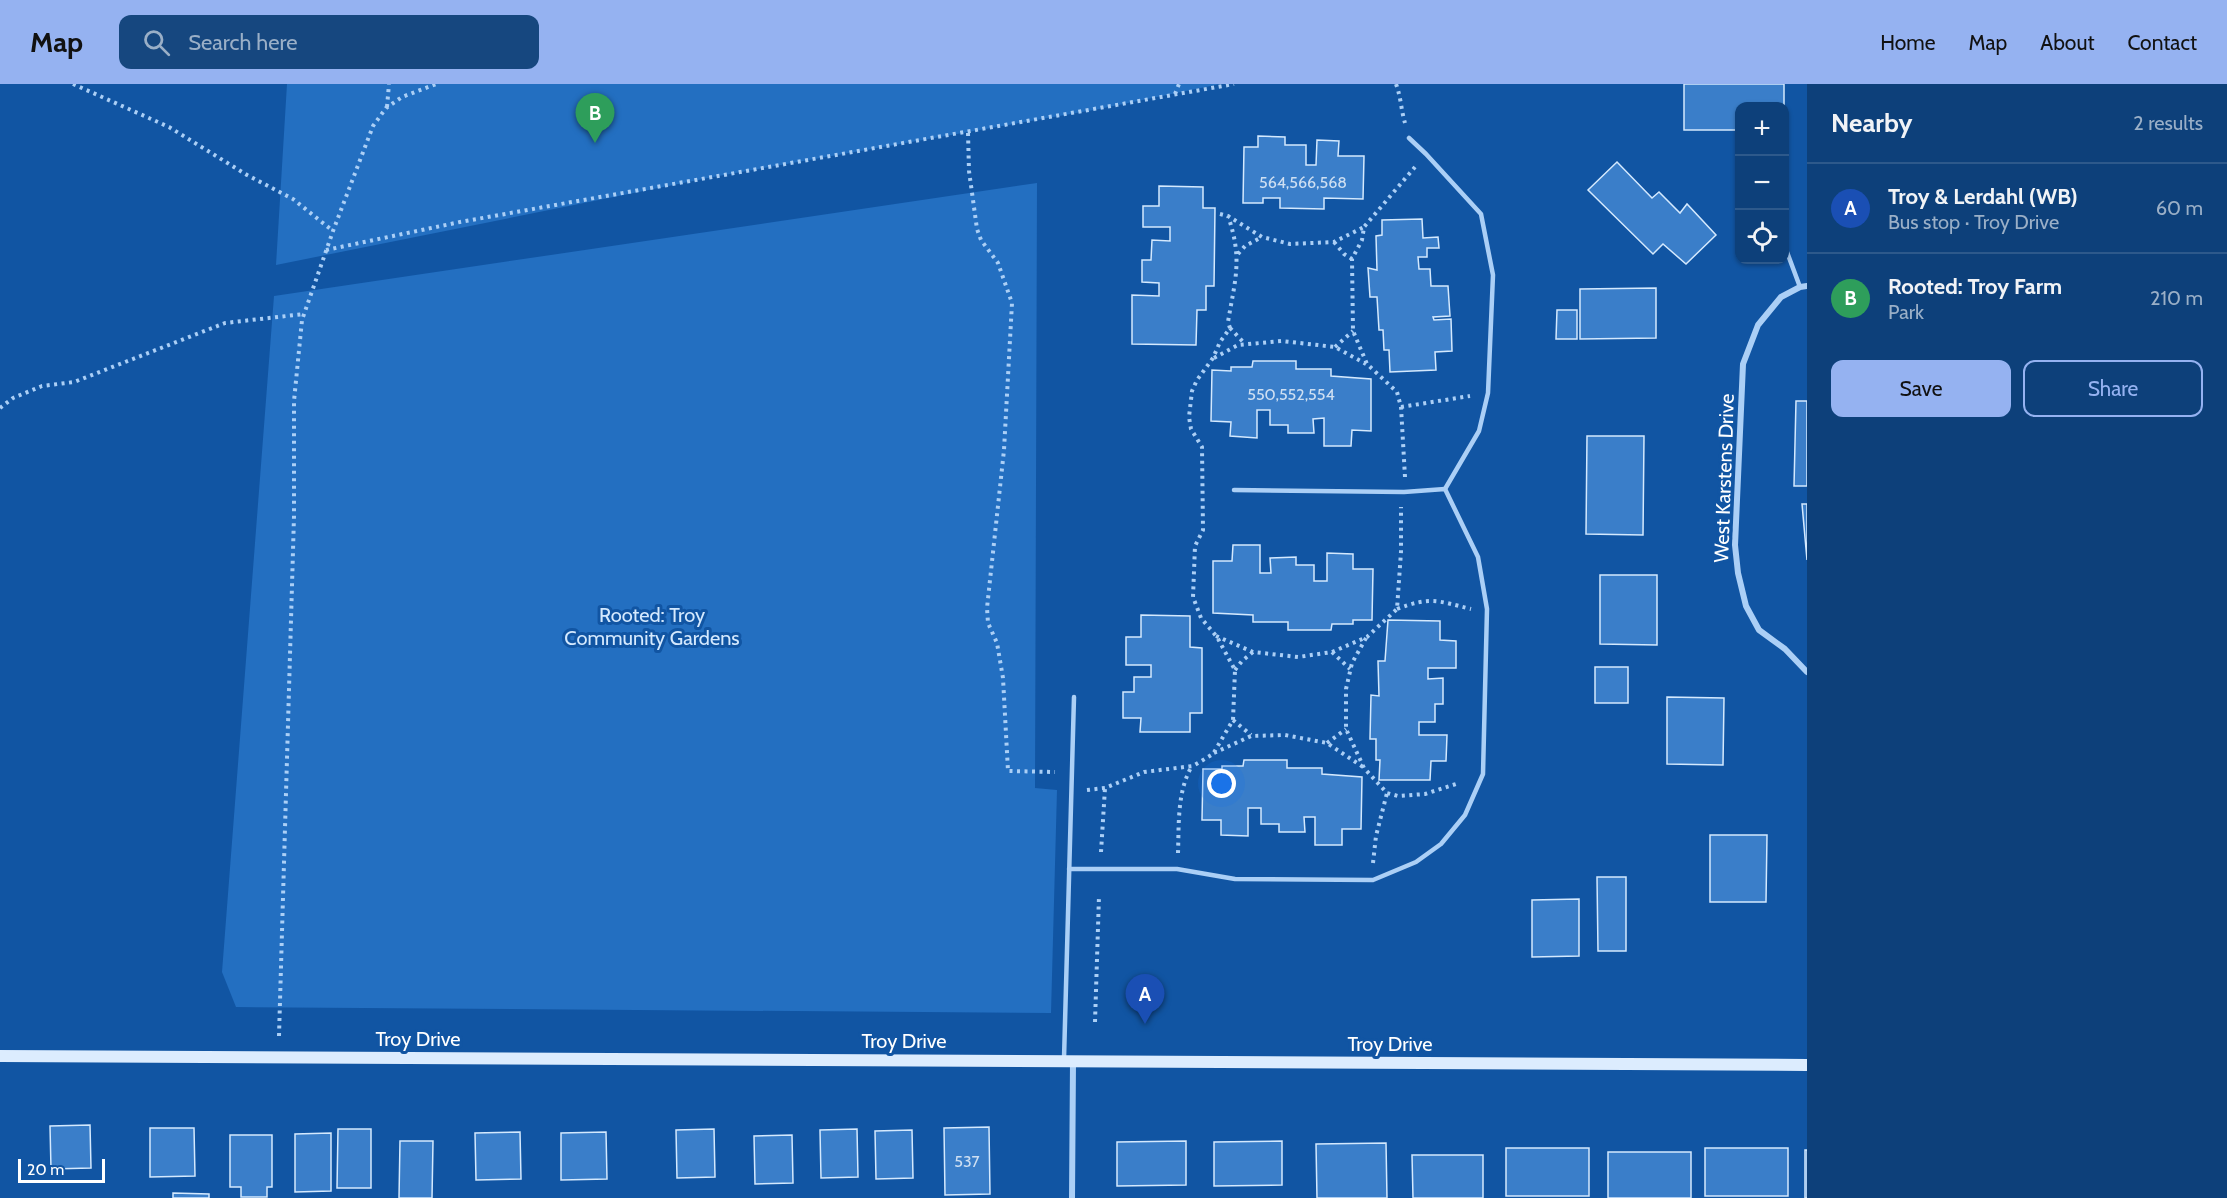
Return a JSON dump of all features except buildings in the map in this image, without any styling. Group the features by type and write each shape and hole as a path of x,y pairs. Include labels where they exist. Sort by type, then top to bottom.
{"street":[{"name":"West Karstens Drive","path":"1803,286 1780,297 1758,325 1743,364 1735,545 1737,573 1746,606 1759,630 1785,649 1807,672"},
{"name":"Troy Drive","path":"0,1056 1807,1065"},
{"path":"1069,1062 1072,1198"}],"lane":[{"path":"1409,138 1481,214 1493,275 1488,393 1479,431 1445,489"},
{"path":"1789,253 1803,286"},
{"path":"1234,490 1404,492 1445,489"},
{"path":"1069,869 1177,869 1235,879 1373,880 1416,862 1441,844 1465,815 1483,774 1486,609 1478,557 1445,489"},
{"path":"1069,1062 1069,869 1074,697"}],"path":[{"path":"73,84 169,127 246,175 293,199 333,231"},
{"path":"386,108 389,84"},
{"path":"278,1058 294,516 294,401 298,348 304,314 373,126 386,108 402,97 436,84"},
{"path":"1175,95 1179,84"},
{"path":"326,250 460,222 1234,84"},
{"path":"1396,84 1401,97 1401,112 1409,138"},
{"path":"968,133 969,171 977,229 981,240 998,263 1012,303 1004,450 987,608 988,623 997,643 1003,678 1008,771 1072,772"},
{"path":"1220,214 1228,216 1262,237 1290,244 1334,242 1364,226 1426,154"},
{"path":"1228,216 1237,254 1235,287 1228,322 1230,328 1244,343"},
{"path":"1364,226 1362,240 1352,259 1353,332 1367,364"},
{"path":"1237,254 1245,246 1262,237"},
{"path":"1334,242 1344,254 1352,259"},
{"path":"0,408 13,398 42,386 75,381 225,323 304,314"},
{"path":"1213,754 1233,720 1235,670 1216,636 1201,618 1193,597 1195,546 1203,530 1202,447 1191,429 1189,417 1192,391 1197,380 1230,328"},
{"path":"1335,347 1353,332"},
{"path":"1213,358 1238,345 1282,341 1335,347 1367,364 1397,392 1401,408 1405,478"},
{"path":"1401,408 1488,393"},
{"path":"1397,609 1401,506"},
{"path":"1364,768 1346,729 1346,689 1350,669 1367,637 1397,609 1413,603 1443,600 1471,609 1486,609"},
{"path":"1216,636 1253,652 1298,657 1332,651 1367,637"},
{"path":"1332,651 1350,669"},
{"path":"1235,670 1253,652"},
{"path":"1233,720 1251,736"},
{"path":"1327,743 1346,729"},
{"path":"1071,792 1105,788 1144,772 1192,766 1251,736 1285,735 1327,743 1364,768 1387,794 1411,796 1441,791 1483,774"},
{"path":"1177,869 1182,792 1192,766"},
{"path":"1101,852 1105,788"},
{"path":"1373,880 1373,855 1387,794"},
{"path":"1095,1022 1099,896"}],"green space":[{"path":"287,84 1220,84 1099,109 713,177 276,265"},
{"name":"Rooted: Troy Community Gardens","path":"1037,183 1035,788 1057,790 1051,1013 236,1007 222,972 274,296"}],"place":[{"name":"Rooted: Troy Farm","path":"595,143"},
{"name":"Troy & Lerdahl (WB)","path":"1145,1024"}]}
